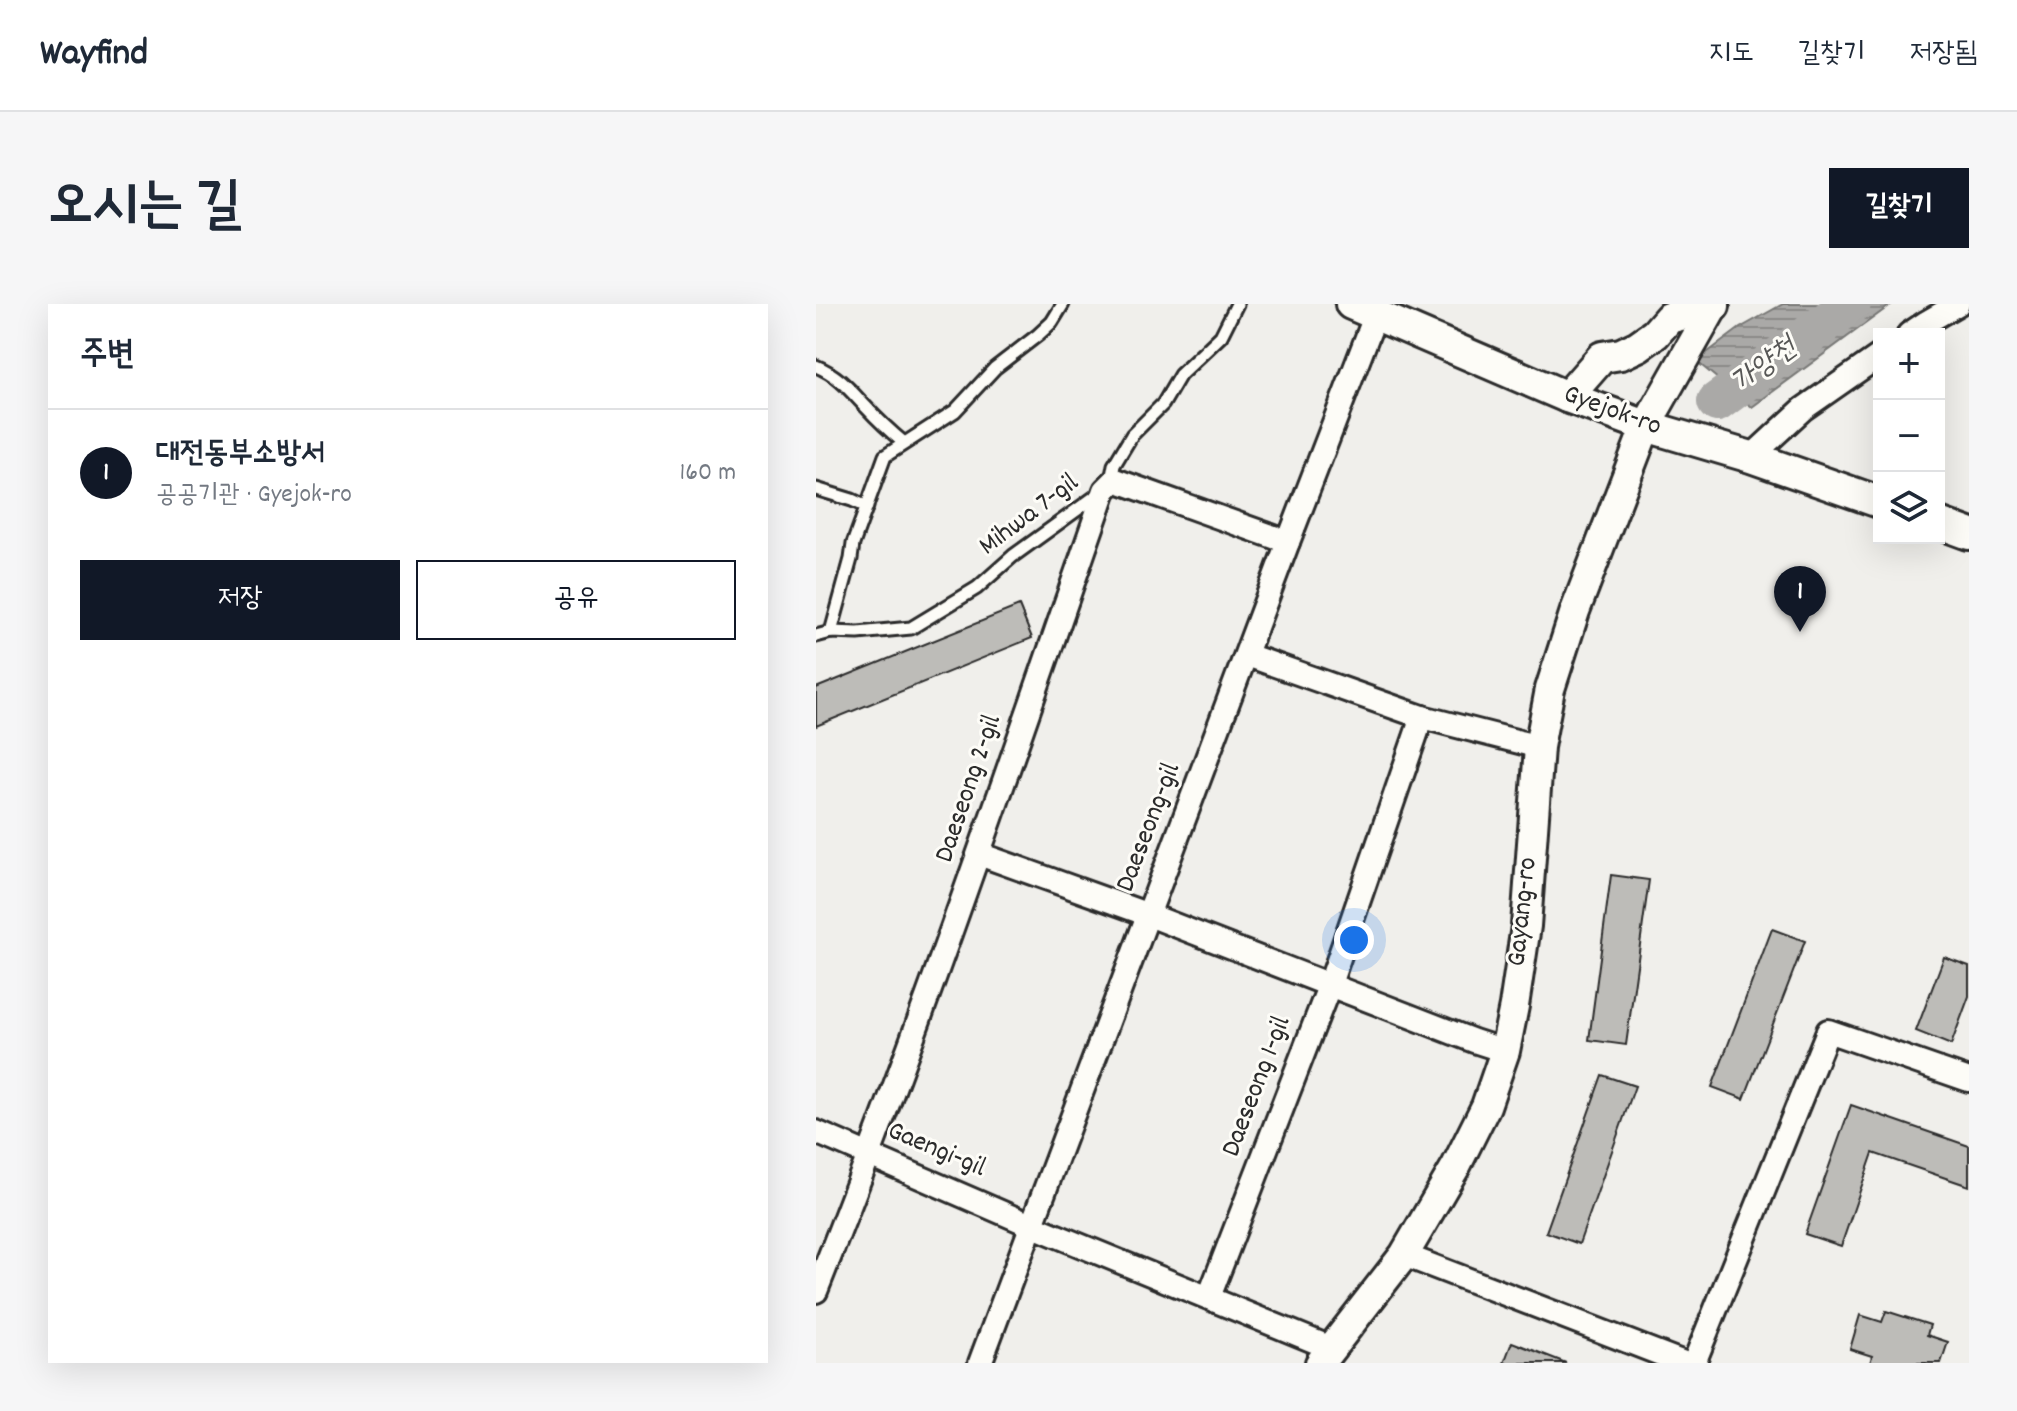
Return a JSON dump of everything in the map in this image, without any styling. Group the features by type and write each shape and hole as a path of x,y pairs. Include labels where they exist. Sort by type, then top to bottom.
{"main road":[{"path":"1567,397 1602,357 1621,354 1638,346 1655,334 1669,318 1715,305"},
{"name":"Gyejok-ro","path":"1364,309 1567,397 1873,500"},
{"path":"1945,525 1969,534"}],"street":[{"path":"1919,328 1958,304"},
{"name":"Gayang-ro","path":"1326,1356 1404,1255 1456,1166 1486,1106 1505,1051 1526,926 1539,747 1550,689 1575,611 1646,426 1715,305"},
{"name":"Daeseong-gil","path":"980,1363 1247,655 1288,542 1364,309"},
{"path":"1751,457 1803,409 1873,360"},
{"path":"1110,486 1115,480 1288,542"},
{"name":"Daeseong 2-gil","path":"816,1291 870,1155 979,854 1105,490 1110,486"},
{"path":"1247,655 1422,717 1539,747"},
{"name":"Daeseong 1-gil","path":"1209,1297 1330,984 1422,717"},
{"path":"979,854 1149,915 1505,1051"},
{"path":"1694,1363 1828,1031 1969,1080"},
{"name":"Gaengi-gil","path":"816,1132 1033,1226"},
{"path":"1033,1226 1209,1297 1326,1356"},
{"path":"1404,1255 1684,1363"}],"lane":[{"path":"831,632 853,544 885,456 955,411 995,368 1052,322 1063,304"},
{"name":"Mihwa 7-gil","path":"816,636 831,632 911,628 977,588 1013,556 1110,486 1114,465 1132,435 1163,404 1180,375 1221,336 1237,304"},
{"path":"816,367 847,385 904,443"},
{"path":"816,489 867,507"}],"water":[{"path":"1783,304 1892,304 1752,407 1696,361 1740,328"}],"building":[{"path":"1019,606 1032,638 816,726 816,688"},
{"path":"1611,875 1649,880 1626,1045 1589,1040"},
{"path":"1772,929 1805,941 1744,1099 1712,1087"},
{"path":"1944,957 1969,966 1969,996 1951,1045 1916,1031"},
{"path":"1602,1075 1635,1086 1579,1244 1546,1232"},
{"path":"1851,1105 1969,1146 1969,1186 1873,1153 1841,1246 1805,1234"},
{"path":"1886,1311 1930,1325 1927,1335 1948,1342 1941,1363 1870,1363 1872,1356 1850,1349 1860,1315 1882,1322"},
{"path":"1512,1342 1566,1363 1504,1363"}],"waterway":[{"name":"가양천","path":"1717,402 1851,304"}],"place":[{"name":"대전동부소방서","path":"1800,632"}]}
